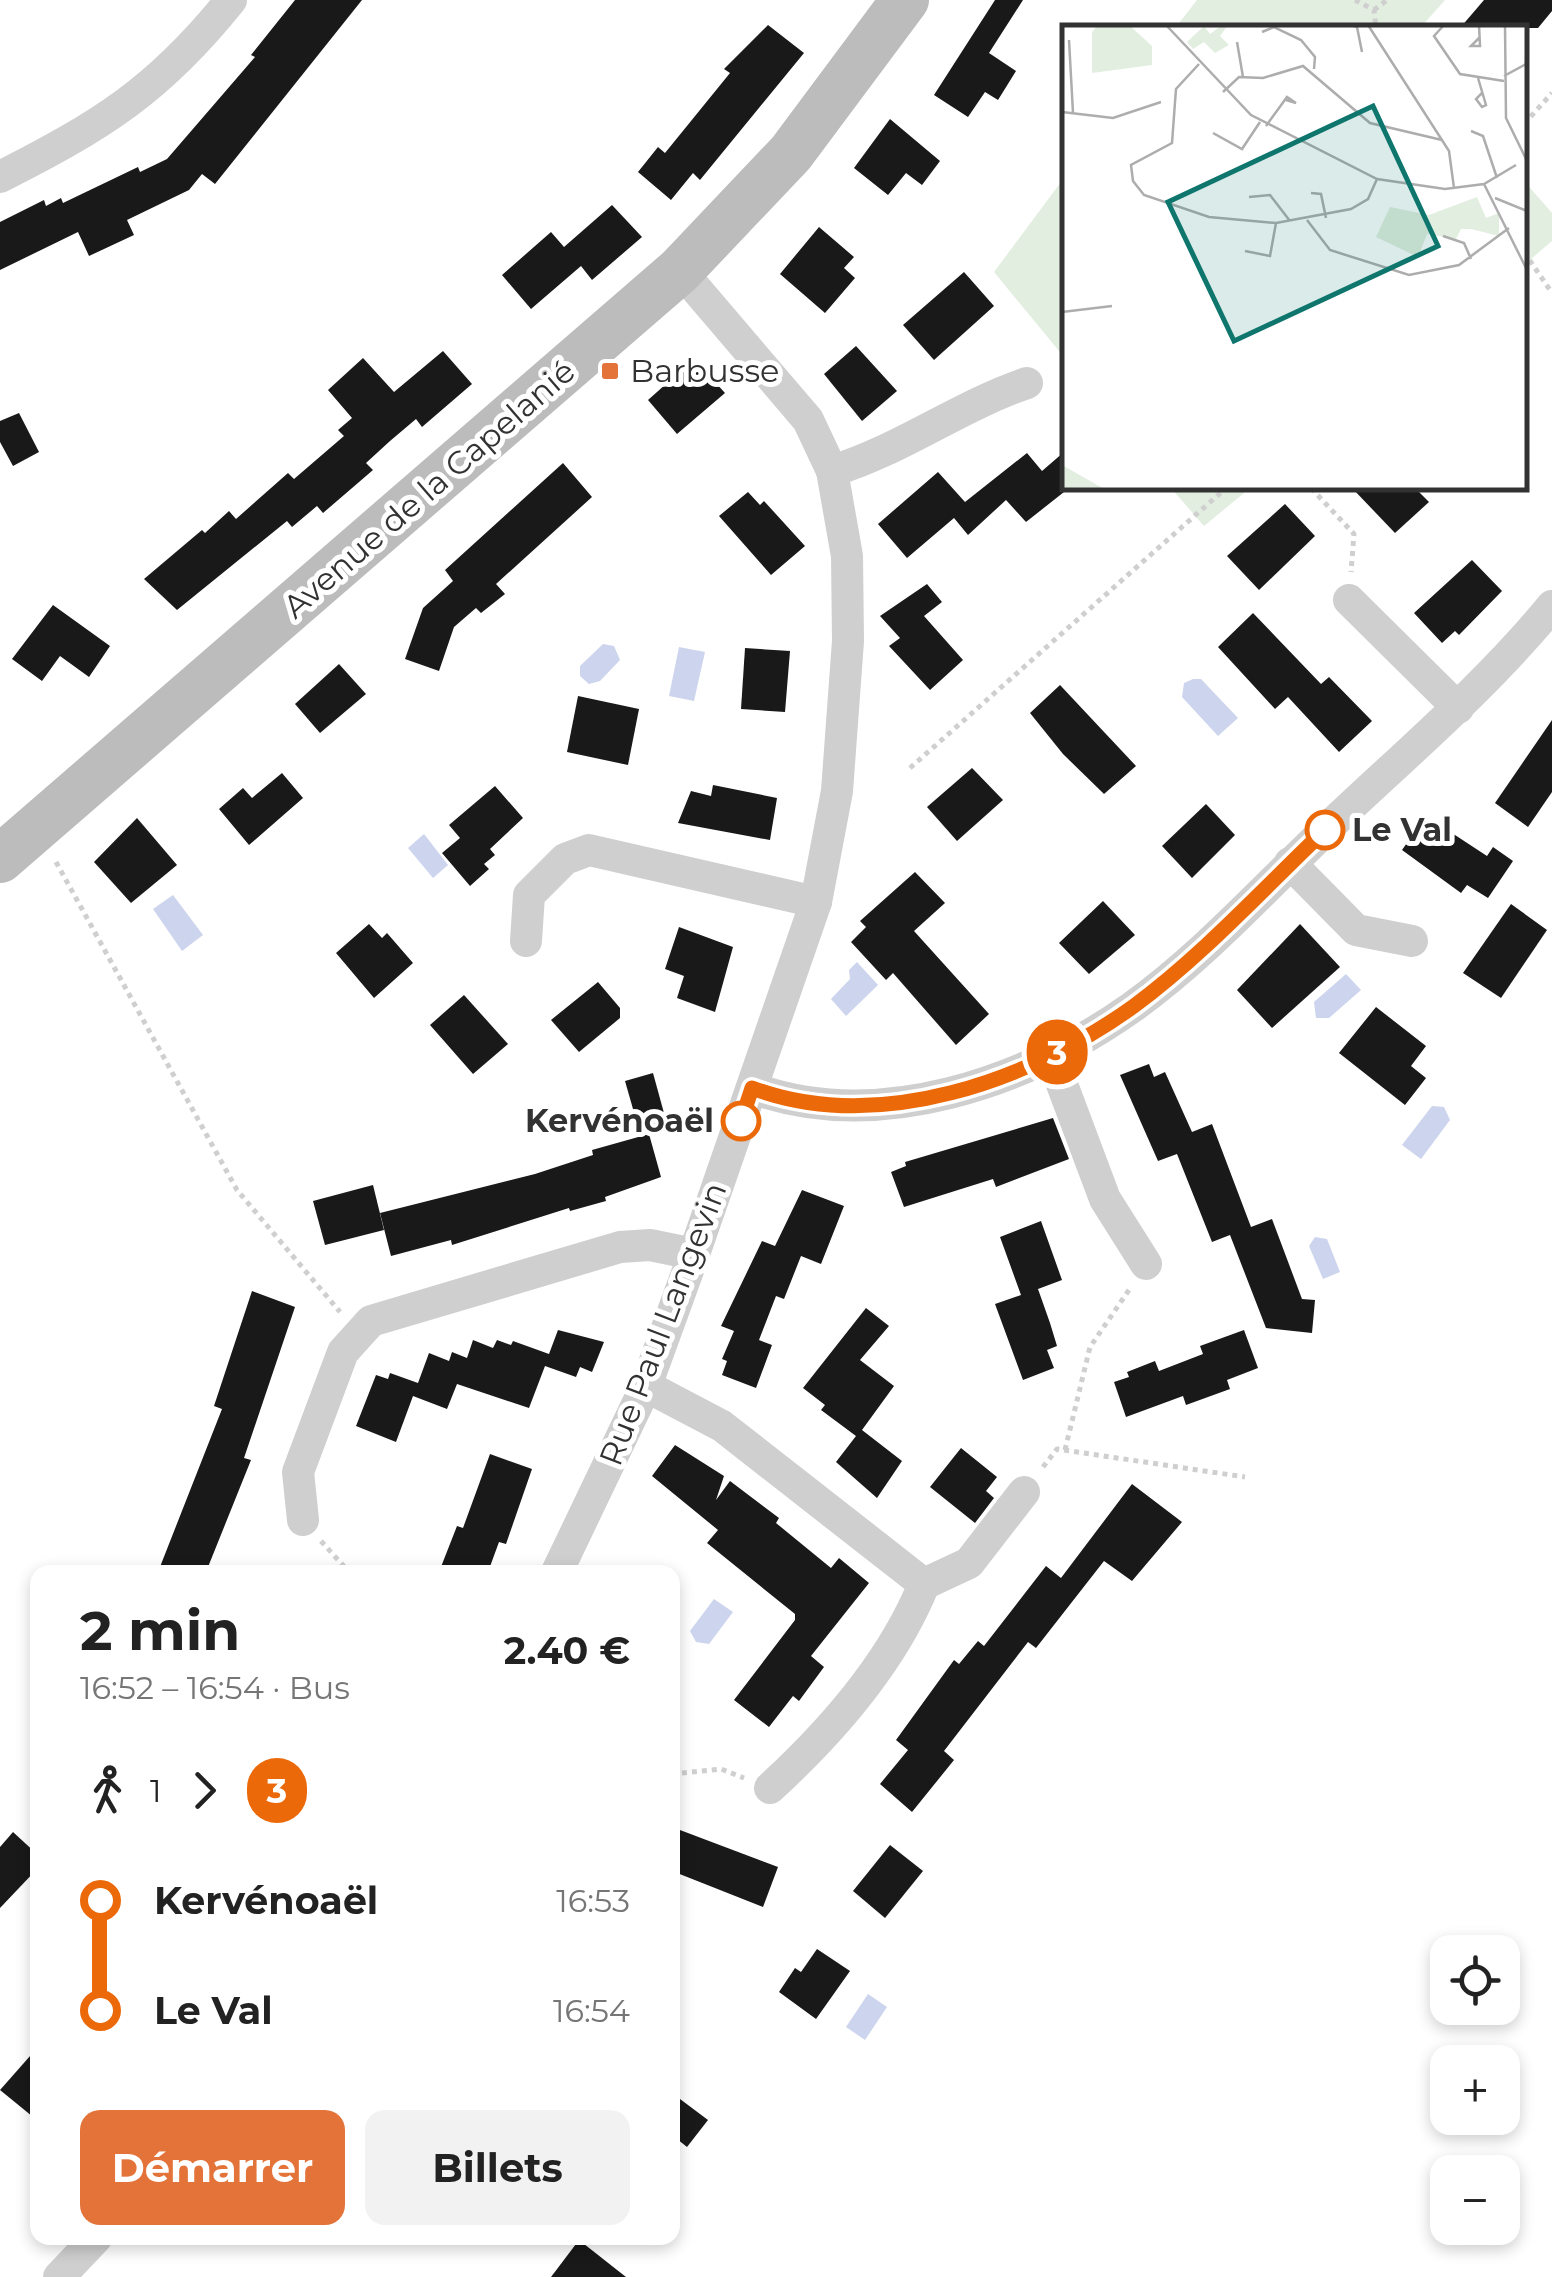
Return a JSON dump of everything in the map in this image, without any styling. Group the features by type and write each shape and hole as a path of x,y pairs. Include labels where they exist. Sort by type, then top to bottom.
{"street":[{"path":"0,177 76,139 134,102 180,60 231,0"},
{"name":"Avenue de la Capelanié","path":"16,846 680,270 792,153 905,0"},
{"name":"Rue Paul Langevin","path":"561,1565 646,1386 694,1254 816,902 836,792 848,641 846,556 832,471 822,443 796,404 680,270"},
{"path":"832,471 870,460 988,396 1027,383"},
{"path":"1349,600 1458,708"},
{"path":"752,1088 805,1101 870,1105 983,1084 1051,1056 1148,994 1458,708 1552,606"},
{"path":"526,941 529,894 577,851 608,854 816,902"},
{"path":"1290,863 1356,930 1412,941"},
{"path":"1051,1056 1105,1198 1146,1264"},
{"path":"303,1520 298,1472 343,1352 356,1332 388,1312 620,1247 650,1245 694,1254"},
{"path":"646,1386 722,1426 924,1584"},
{"path":"770,1788 809,1753 906,1628 924,1584 968,1563 1024,1492"},
{"path":"59,2277 89,2245"}],"path":[{"path":"1355,0 1374,10"},
{"path":"1374,10 1387,0"},
{"path":"1374,10 1376,25"},
{"path":"1527,121 1552,93"},
{"path":"1527,256 1552,294"},
{"path":"910,768 1224,490"},
{"path":"1313,490 1354,534 1349,600"},
{"path":"16,846 54,858 236,1190 356,1332"},
{"path":"1065,1450 1090,1347 1146,1264"},
{"path":"1024,1492 1057,1449 1244,1478"},
{"path":"303,1520 343,1565"},
{"path":"680,1773 721,1769 770,1788"}],"green space":[{"path":"1197,0 1445,0 1423,25 1178,25"},
{"path":"1062,181 1062,355 994,272"},
{"path":"1527,184 1552,213 1552,241 1527,262"},
{"path":"1173,490 1248,490 1204,526"}],"water":[{"path":"603,644 614,646 620,660 600,681 589,684 580,676 580,666"},
{"path":"679,647 705,652 694,701 669,696"},
{"path":"1201,679 1238,718 1218,736 1182,697 1184,683"},
{"path":"424,834 448,865 433,878 408,848"},
{"path":"173,895 203,935 182,951 153,909"},
{"path":"857,962 878,985 846,1016 831,999 850,979 849,970"},
{"path":"1346,974 1361,990 1329,1018 1316,1018 1314,1002"},
{"path":"1432,1106 1444,1107 1450,1120 1421,1159 1402,1145"},
{"path":"1315,1237 1327,1239 1340,1272 1323,1279 1309,1246"},
{"path":"714,1599 733,1612 709,1644 696,1642 690,1631"},
{"path":"868,1994 887,2007 865,2040 846,2027"}],"building":[{"path":"295,0 362,0 215,184 202,174 189,190 127,220 134,235 89,256 78,232 0,270 0,222 44,200 46,206 61,198 63,203 138,167 140,172 167,159 255,57 251,55"},
{"path":"995,0 1023,0 989,53 1016,71 998,100 985,92 968,117 934,95"},
{"path":"1484,0 1552,0 1552,11 1538,28 1463,25"},
{"path":"768,25 804,53 700,180 693,173 671,200 638,172 658,147 665,153 730,73 724,69"},
{"path":"890,119 940,161 922,185 906,173 888,195 854,168"},
{"path":"612,205 642,237 592,280 581,266 531,309 502,275 551,232 564,247"},
{"path":"819,227 854,257 844,268 855,278 825,313 780,274"},
{"path":"964,272 994,306 934,360 903,325"},
{"path":"856,346 897,391 862,421 824,374"},
{"path":"443,351 472,384 422,427 416,419 390,441 366,463 373,470 323,513 317,506 292,527 287,521 177,610 144,579 202,530 205,533 229,511 236,519 288,473 294,479 344,436 338,430 352,418 328,390 363,358 394,392"},
{"path":"694,359 725,393 677,434 648,400"},
{"path":"19,413 39,452 13,466 0,442 0,421"},
{"path":"1027,453 1042,471 1062,454 1064,492 1026,522 1006,500 968,535 954,518 907,558 878,524 938,472 965,502"},
{"path":"563,463 592,497 496,584 505,594 481,613 476,608 454,627 439,671 405,659 423,608 453,581 445,570"},
{"path":"1354,490 1417,490 1429,502 1395,533"},
{"path":"748,492 760,505 764,501 805,546 771,575 719,516"},
{"path":"1285,504 1315,536 1259,590 1227,556"},
{"path":"1472,560 1502,591 1459,635 1455,631 1442,643 1414,613"},
{"path":"927,584 942,602 924,616 963,660 930,690 889,646 900,638 880,616"},
{"path":"53,605 110,646 89,677 60,656 42,681 12,659"},
{"path":"1253,613 1321,684 1329,677 1372,721 1339,752 1288,697 1275,709 1218,647"},
{"path":"745,648 790,651 785,712 741,709"},
{"path":"339,664 366,694 320,733 295,704"},
{"path":"1060,685 1136,766 1104,794 1063,754 1030,713"},
{"path":"578,696 639,709 628,765 567,752"},
{"path":"1552,720 1552,792 1528,827 1495,803"},
{"path":"972,768 1003,800 957,841 927,807"},
{"path":"282,773 303,798 249,845 219,809 243,788 252,798"},
{"path":"713,785 777,798 770,840 678,823 691,791 711,796"},
{"path":"495,786 523,818 490,849 495,855 484,864 489,869 470,886 442,853 460,838 449,825"},
{"path":"1206,804 1235,835 1192,878 1162,846"},
{"path":"1426,816 1487,856 1493,847 1513,861 1488,898 1467,885 1461,893 1402,850"},
{"path":"137,818 177,865 131,903 94,862"},
{"path":"915,872 945,903 914,931 989,1014 956,1045 893,973 886,980 851,942 866,927 860,921"},
{"path":"1103,901 1135,935 1089,974 1059,943"},
{"path":"1511,904 1547,930 1501,998 1463,973"},
{"path":"369,924 382,938 387,933 413,963 374,998 336,953"},
{"path":"1300,924 1340,967 1272,1028 1237,990"},
{"path":"679,927 733,947 715,1012 677,998 684,976 665,969"},
{"path":"598,982 620,1008 620,1018 579,1052 551,1020"},
{"path":"464,995 508,1044 473,1074 430,1025"},
{"path":"1376,1007 1426,1046 1411,1066 1426,1078 1405,1105 1339,1053"},
{"path":"1149,1064 1154,1077 1165,1072 1192,1132 1212,1124 1251,1227 1272,1219 1302,1299 1315,1300 1312,1333 1266,1328 1230,1235 1212,1242 1177,1154 1158,1161 1120,1075"},
{"path":"653,1073 670,1135 637,1123 625,1081"},
{"path":"1053,1118 1069,1159 996,1187 993,1179 904,1207 891,1172 906,1166 905,1162"},
{"path":"649,1134 661,1177 605,1197 606,1201 570,1211 569,1208 452,1245 451,1240 391,1256 380,1213 535,1174 593,1155 592,1150"},
{"path":"373,1185 384,1230 325,1245 313,1201"},
{"path":"802,1190 844,1206 821,1264 801,1256 784,1299 776,1296 759,1340 772,1345 756,1388 722,1375 727,1361 722,1359 734,1331 721,1326 762,1241 775,1246"},
{"path":"1041,1221 1062,1280 1038,1289 1057,1346 1047,1350 1054,1368 1023,1380 995,1304 1021,1295 1000,1237"},
{"path":"252,1291 295,1307 244,1458 251,1460 209,1565 161,1565 222,1409 214,1406"},
{"path":"866,1308 889,1326 860,1360 894,1386 862,1430 902,1461 877,1498 836,1462 856,1436 821,1410 825,1405 803,1388"},
{"path":"558,1330 604,1342 592,1372 580,1367 576,1377 545,1366 529,1408 457,1384 447,1409 413,1396 396,1442 356,1426 376,1375 388,1379 390,1373 418,1383 429,1353 449,1361 452,1352 467,1358 473,1340 493,1348 497,1340 511,1345 513,1341 549,1354"},
{"path":"1244,1330 1258,1368 1227,1380 1230,1389 1186,1405 1183,1396 1126,1417 1114,1382 1129,1377 1127,1372 1155,1361 1159,1371 1203,1354 1200,1346"},
{"path":"675,1445 724,1476 716,1500 730,1481 779,1518 776,1523 831,1568 839,1558 869,1583 811,1656 824,1667 799,1701 793,1696 769,1727 734,1700 795,1620 795,1614 707,1543 718,1530 652,1476"},
{"path":"961,1448 997,1477 986,1491 994,1498 975,1523 930,1487"},
{"path":"490,1454 532,1469 506,1544 499,1542 491,1565 442,1565 457,1526 463,1528"},
{"path":"1132,1484 1182,1522 1132,1581 1104,1561 1036,1648 1028,1642 944,1751 954,1760 912,1812 880,1784 908,1750 896,1740 954,1660 959,1664 978,1641 984,1646 1046,1566 1061,1578"},
{"path":"680,1830 778,1867 763,1907 680,1874"},
{"path":"13,1832 30,1848 30,1876 0,1908 0,1847"},
{"path":"890,1845 923,1871 885,1918 853,1891"},
{"path":"817,1949 850,1971 816,2019 779,1992 795,1968 801,1972"},
{"path":"30,2056 30,2114 0,2090"},
{"path":"680,2099 708,2120 687,2147 680,2141"},
{"path":"575,2245 585,2245 626,2277 551,2277"}],"bus line":[{"name":"3","path":"741,1121 752,1088 805,1101 870,1105 983,1084 1051,1056 1096,1031 1164,981 1325,830"}],"place":[{"name":"Barbusse","path":"610,371"},
{"name":"Le Val","path":"1325,830"},
{"name":"Kervénoaël","path":"741,1121"}]}
